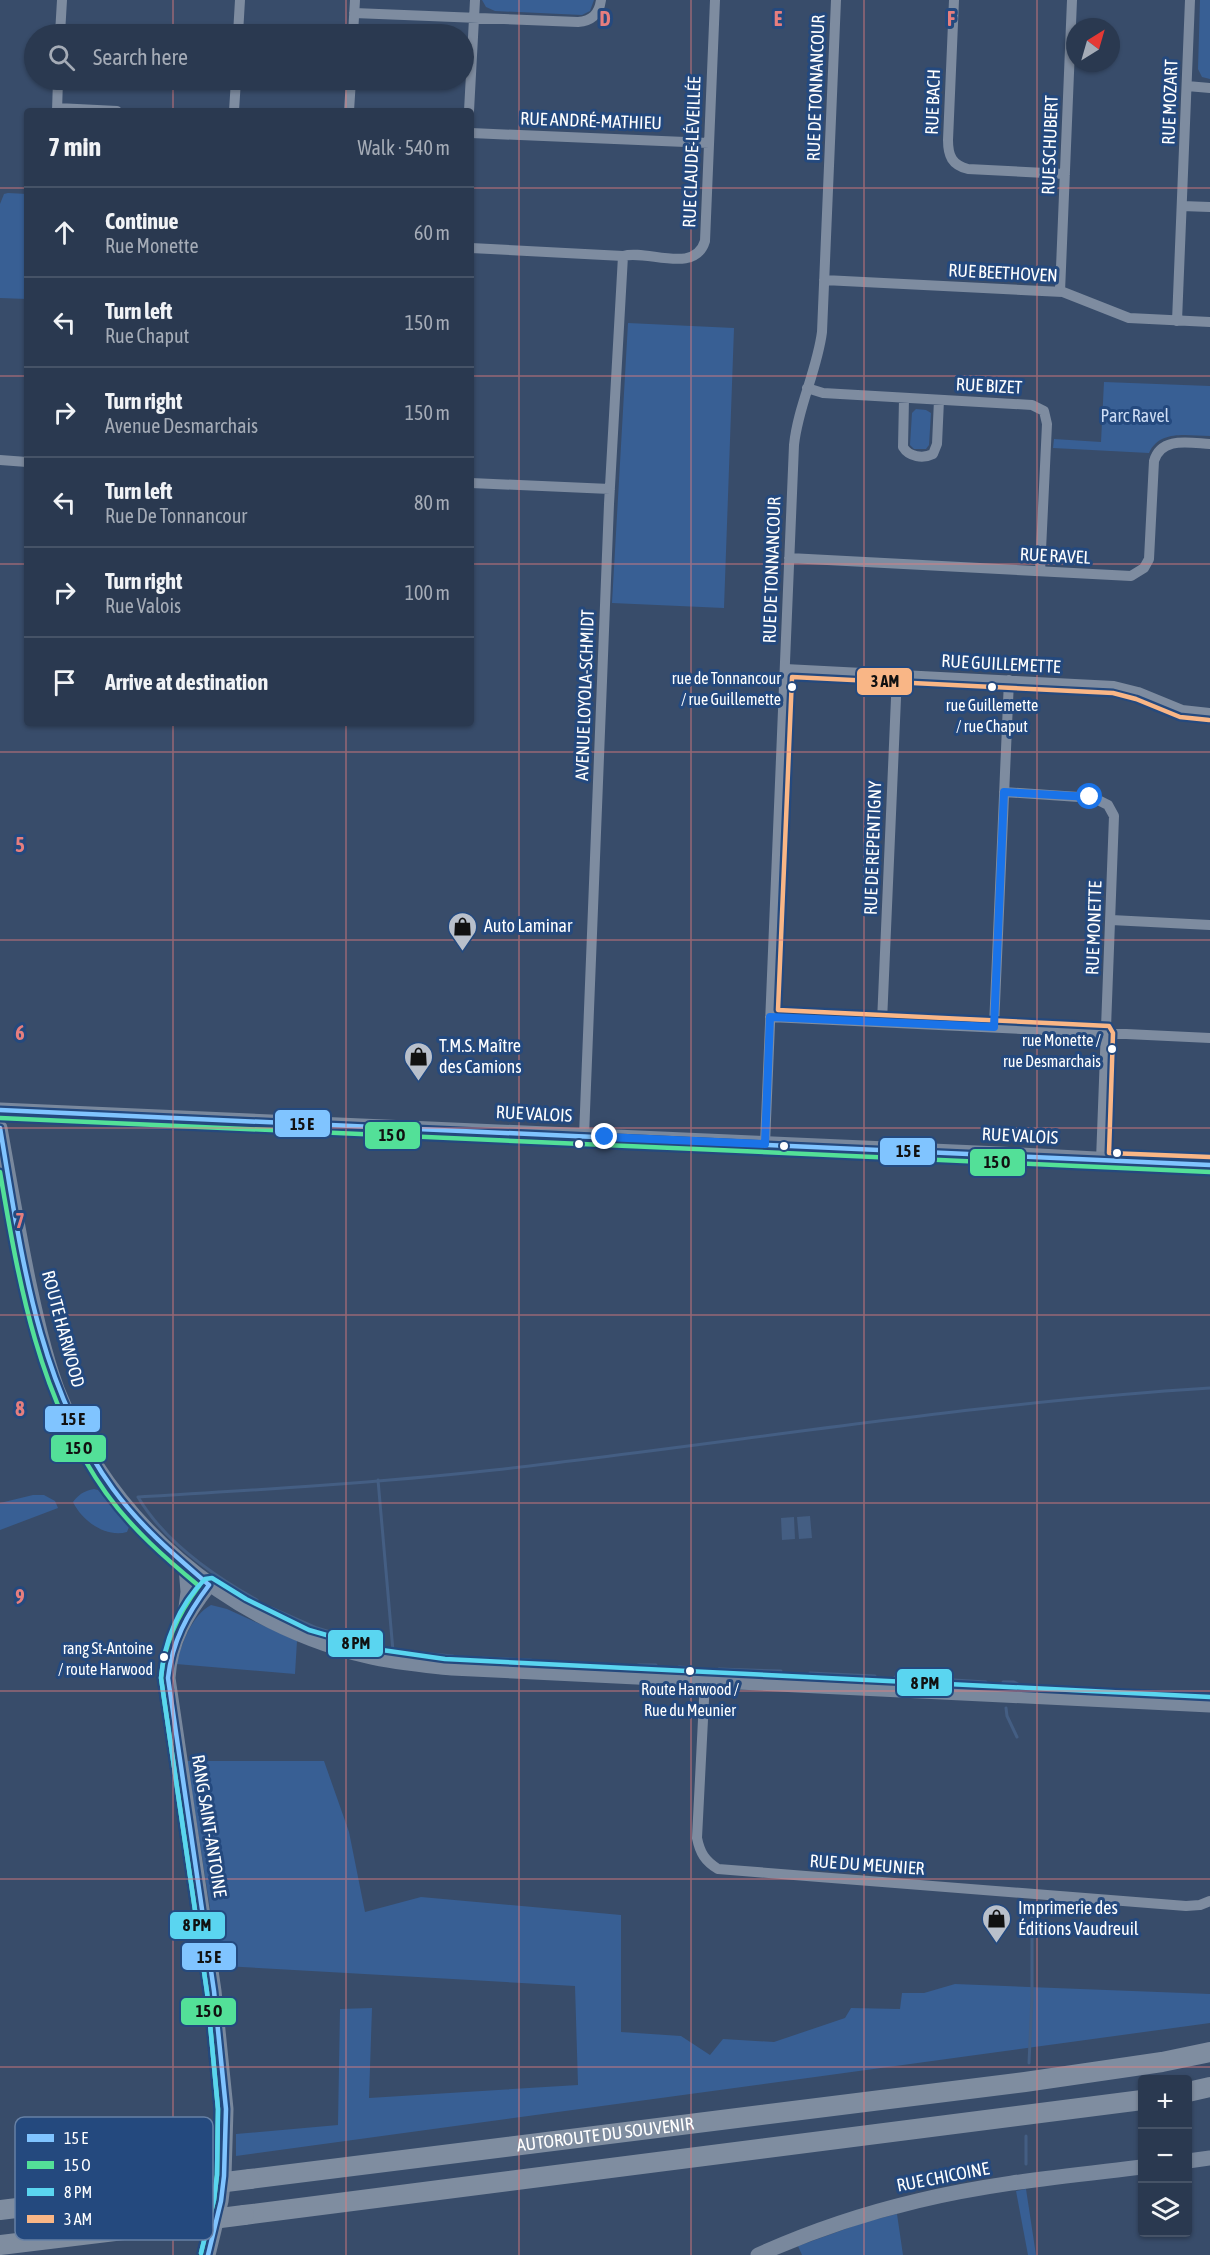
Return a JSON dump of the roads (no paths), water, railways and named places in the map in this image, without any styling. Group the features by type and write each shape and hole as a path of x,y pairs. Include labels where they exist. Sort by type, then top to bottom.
{"highway":[{"name":"AUTOROUTE DU SOUVENIR","path":"213,2183 1025,2082 1210,2052"},
{"path":"1192,2091 1210,2087"},
{"name":"AUTOROUTE DU SOUVENIR","path":"213,2219 1138,2101"},
{"name":"AUTOROUTE DU SOUVENIR","path":"0,2210 15,2208"},
{"name":"AUTOROUTE DU SOUVENIR","path":"0,2245 41,2240"}],"street":[{"path":"61,24 62,0"},
{"path":"239,24 240,0"},
{"path":"353,24 355,0"},
{"path":"474,24 475,0"},
{"path":"354,13 583,22 596,15 601,0"},
{"name":"RUE CLAUDE-LÉVEILLÉE","path":"474,248 623,256 639,253 653,257 691,257 704,247 715,0"},
{"name":"RUE DE TONNANCOUR","path":"765,1144 795,432 821,339 836,0"},
{"name":"RUE BACH","path":"954,0 948,141 952,161 968,169 1065,174"},
{"name":"RUE SCHUBERT","path":"1060,292 1072,0"},
{"name":"RUE MOZART","path":"1177,321 1190,0"},
{"path":"1187,86 1210,88"},
{"path":"57,108 58,90"},
{"path":"234,108 235,90"},
{"path":"349,108 350,90"},
{"path":"469,108 470,90"},
{"name":"RUE ANDRÉ-MATHIEU","path":"474,133 709,143"},
{"path":"1182,206 1210,207"},
{"name":"AVENUE LOYOLA-SCHMIDT","path":"584,1136 610,489 623,256"},
{"name":"RUE BEETHOVEN","path":"824,280 1060,292 1126,318 1210,322"},
{"name":"RUE BIZET","path":"807,388 823,393 1032,405 1044,411 1047,433 1040,572"},
{"path":"904,399 903,447 910,454 924,456 931,456 936,448 939,400"},
{"name":"RUE RAVEL","path":"789,558 1125,576 1140,572 1149,559 1154,461 1157,453 1164,446 1172,443 1210,444"},
{"path":"0,460 24,462"},
{"path":"474,483 610,489"},
{"name":"RUE GUILLEMETTE","path":"785,669 1122,687 1174,708 1210,713"},
{"name":"RUE DE REPENTIGNY","path":"882,1022 897,675"},
{"path":"994,1027 1009,680"},
{"name":"RUE MONETTE","path":"1004,792 1090,797 1108,805 1113,812 1101,1160"},
{"path":"1111,920 1210,925"},
{"path":"770,1017 1210,1038"},
{"name":"RUE VALOIS","path":"0,1110 1210,1165"},
{"name":"ROUTE HARWOOD","path":"0,1128 33,1301 47,1359 63,1403 83,1444 113,1490 150,1534 209,1585 258,1615 330,1646 385,1660 470,1669 1210,1706"},
{"name":"RANG SAINT-ANTOINE","path":"186,1567 188,1592 184,1619 170,1658 169,1690 218,2026 227,2131 223,2188 213,2233"},
{"name":"RANG SAINT-ANTOINE","path":"184,1619 209,1585"},
{"name":"RUE DU MEUNIER","path":"705,1680 697,1838 702,1855 718,1869 1186,1906 1200,1905 1210,1901"},
{"path":"1192,2160 1210,2158"},
{"name":"RUE CHICOINE","path":"758,2255 840,2222 918,2200 1006,2184 1138,2168"},
{"name":"RANG SAINT-ANTOINE","path":"208,2255 211,2240"}],"waterway":[{"path":"257,1600 223,1580 190,1556 161,1528 138,1497 450,1475 941,1413 1210,1388"},
{"path":"378,1480 393,1651"},
{"path":"272,1608 317,1628 376,1646"},
{"path":"390,1650 453,1656"},
{"path":"483,1658 531,1660"},
{"path":"578,1663 600,1664"},
{"path":"638,1665 656,1665"},
{"path":"679,1667 694,1668"},
{"path":"719,1669 781,1671"},
{"path":"810,1673 875,1676"},
{"path":"895,1677 902,1677"},
{"path":"922,1678 986,1682"},
{"path":"1003,1682 1018,1684"},
{"path":"1006,1708 1007,1716 1017,1737"},
{"path":"1029,2063 1032,1908"},
{"path":"1026,2136 1026,2164"}],"place":[{"name":"rue de Tonnancour / rue Guillemette","path":"792,687"},
{"name":"rue Guillemette / rue Chaput","path":"992,687"},
{"name":"Auto Laminar","path":"463,952"},
{"name":"rue Monette / rue Desmarchais","path":"1112,1049"},
{"name":"T.M.S. Maître des Camions","path":"418,1082"},
{"name":"rang St-Antoine / route Harwood","path":"164,1657"},
{"name":"Route Harwood / Rue du Meunier","path":"690,1671"},
{"name":"Imprimerie des Éditions Vaudreuil","path":"997,1944"}],"park label":[{"name":"Parc Ravel","path":"1135,416"}]}
